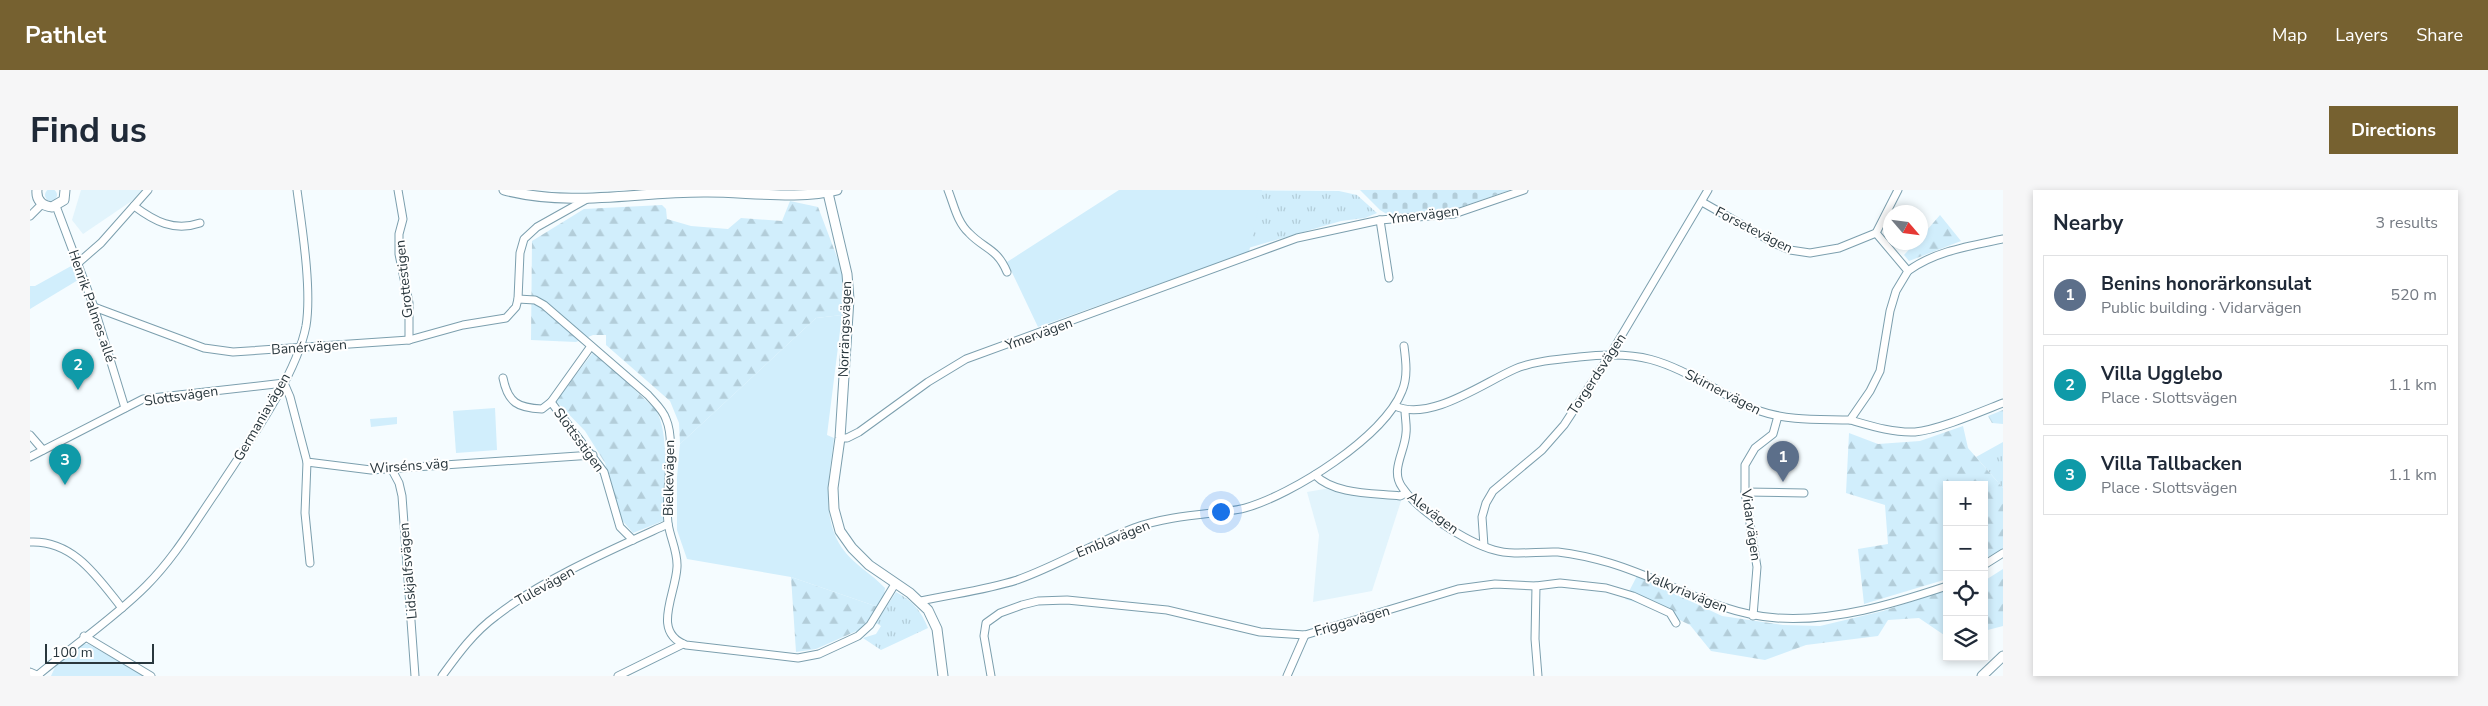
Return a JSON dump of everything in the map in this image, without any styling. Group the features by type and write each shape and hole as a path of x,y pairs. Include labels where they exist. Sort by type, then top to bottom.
{"street":[{"path":"37,190 38,200 42,204 56,206 64,200 65,190"},
{"path":"78,263 96,248 148,190"},
{"name":"Germaniavägen","path":"39,676 84,636 122,608 161,571 178,549 250,441 284,384 300,348 306,326 308,302 297,190"},
{"name":"Grottestigen","path":"398,190 403,219 399,234 399,254 409,304 409,340"},
{"path":"504,190 587,199 685,191 833,191"},
{"path":"948,190 959,220 967,232 992,250 1003,262 1008,272"},
{"name":"Ymervägen","path":"840,438 847,438 859,432 928,382 966,359 1297,238 1380,220 1454,214 1524,190"},
{"name":"Torgerdsvägen","path":"1484,546 1482,517 1486,503 1493,491 1542,450 1559,431 1610,355 1708,190"},
{"path":"1898,190 1876,233 1908,271"},
{"name":"Norrängsvägen","path":"833,191 847,274 849,299 840,438"},
{"path":"518,299 520,253 524,239 537,227 587,199"},
{"name":"Forsetevägen","path":"1702,202 1776,244 1801,253 1839,248 1876,233"},
{"path":"30,216 42,204"},
{"name":"Henrik Palmes allé","path":"56,206 94,308 125,408"},
{"path":"134,206 152,220 165,225 179,226 200,223"},
{"path":"1380,220 1389,278"},
{"path":"1850,420 1870,391 1880,371 1890,310 1896,291 1908,271 1918,263 1953,250 2003,239"},
{"name":"Banérvägen","path":"94,308 142,327 211,349 233,352 409,340 463,325 506,318 516,307 518,299"},
{"name":"Bielkevägen","path":"518,299 535,300 544,306 648,395 661,409 667,420 669,443 668,524 675,549 677,568 667,616 671,637 683,644"},
{"path":"551,402 591,346"},
{"name":"Emblavägen","path":"921,601 1016,580 1134,528 1172,518 1245,508 1270,499 1315,475 1357,445 1395,406 1403,389 1406,374 1404,346"},
{"name":"Skirnervägen","path":"1395,406 1405,410 1425,408 1451,401 1524,366 1577,357 1610,355 1642,356 1663,362 1743,404 1778,416 1850,420 1879,429 1915,432 1967,417 2003,403"},
{"name":"Slottsstigen","path":"503,378 510,397 524,408 542,409 551,402 604,472 620,527 633,540"},
{"path":"284,384 290,397 307,462 305,513 310,563"},
{"name":"Slottsvägen","path":"30,457 125,408 155,397 284,384"},
{"name":"Alevägen","path":"1405,410 1406,433 1396,472 1397,479 1406,494 1452,530 1484,546"},
{"name":"Vidarvägen","path":"1754,616 1757,567 1745,492 1745,465 1750,454 1773,434 1778,416"},
{"path":"30,435 43,450"},
{"path":"840,438 833,488 834,509 840,531 852,548 869,565 921,601 933,618 937,629 943,676"},
{"name":"Wirséns väg","path":"307,462 371,470 593,455"},
{"name":"Lidskjalfsvägen","path":"391,468 399,483 402,496 415,676"},
{"path":"1315,475 1329,484 1348,490 1400,496 1406,494"},
{"path":"1745,492 1804,493"},
{"name":"Tulevägen","path":"442,676 471,639 496,616 552,581 668,524"},
{"path":"30,542 54,545 77,556 88,564 122,608"},
{"name":"Valkyriavägen","path":"1484,546 1495,550 1559,552 1610,563 1727,610 1754,616 1779,618 1833,615 1884,604 1943,587"},
{"path":"1988,562 2003,553"},
{"path":"618,676 683,644 798,658 819,654 858,636 870,626 895,584"},
{"name":"Friggavägen","path":"991,676 984,636 986,623 1004,610 1038,601 1087,601 1167,610 1260,632 1305,635 1458,589 1495,584 1536,586 1582,584 1606,588 1657,606 1670,613 1676,623"},
{"path":"1536,586 1535,639 1538,676"},
{"path":"1287,676 1305,635"},
{"path":"84,636 151,676"},
{"path":"1982,676 2003,656"},
{"path":"30,672 39,676"}],"shaded area":[{"path":"81,190 143,190 136,198 83,234 72,220"},
{"path":"1330,488 1402,498 1372,591 1313,602 1319,535 1307,492"}],"green space":[{"path":"49,189 53,189 57,195 53,201 49,201 45,197 45,193"},
{"path":"1119,190 1262,190 1249,252 1038,327 1007,262"},
{"path":"1210,190 1339,191 1357,195 1377,213 1365,218 1341,221 1238,251"},
{"path":"1360,190 1510,190 1458,208 1390,216 1380,210"},
{"path":"790,201 818,207 842,270 842,315 816,318 680,444 679,423 670,401 606,345 606,335 593,335 576,342 531,340 532,241 584,209 662,205 666,209 667,219 691,226 728,229 741,218 782,221"},
{"path":"1940,215 1961,241 1909,261 1904,255 1909,250 1928,250 1928,229"},
{"path":"73,265 78,280 30,309 30,286 35,286"},
{"path":"842,315 827,435 834,438 828,494 829,508 835,535 842,548 885,588 884,596 878,607 791,577 687,559 677,530 677,477 680,444 816,318"},
{"path":"594,351 656,410 661,421 665,448 663,521 633,533 621,519 605,463 585,431 556,401"},
{"path":"495,408 497,450 456,453 453,411"},
{"path":"2003,410 2003,424 1992,423 1988,416"},
{"path":"397,417 397,424 371,427 370,419"},
{"path":"1963,426 1968,448 2003,488 2003,549 1988,557 1988,481 1943,481 1943,580 1864,604 1858,549 1888,544 1885,505 1846,493 1849,433 1878,444 1920,441"},
{"path":"2003,442 2003,488 1976,457"},
{"path":"2003,569 2003,626 1988,630 1988,616 1988,578"},
{"path":"1637,576 1722,616 1783,625 1820,626 1883,611 1943,591 1943,634 1919,618 1888,620 1878,636 1806,645 1765,660 1711,651 1690,625 1657,609 1625,599"},
{"path":"791,577 878,607 861,629 816,649 796,652"},
{"path":"896,592 916,607 928,628 881,650 863,638 876,634 881,626 876,623"},
{"path":"82,644 88,644 145,676 51,676 57,663"}],"place":[{"name":"Villa Ugglebo","path":"78,390"},
{"name":"Benins honorärkonsulat","path":"1783,482"},
{"name":"Villa Tallbacken","path":"65,485"}]}
